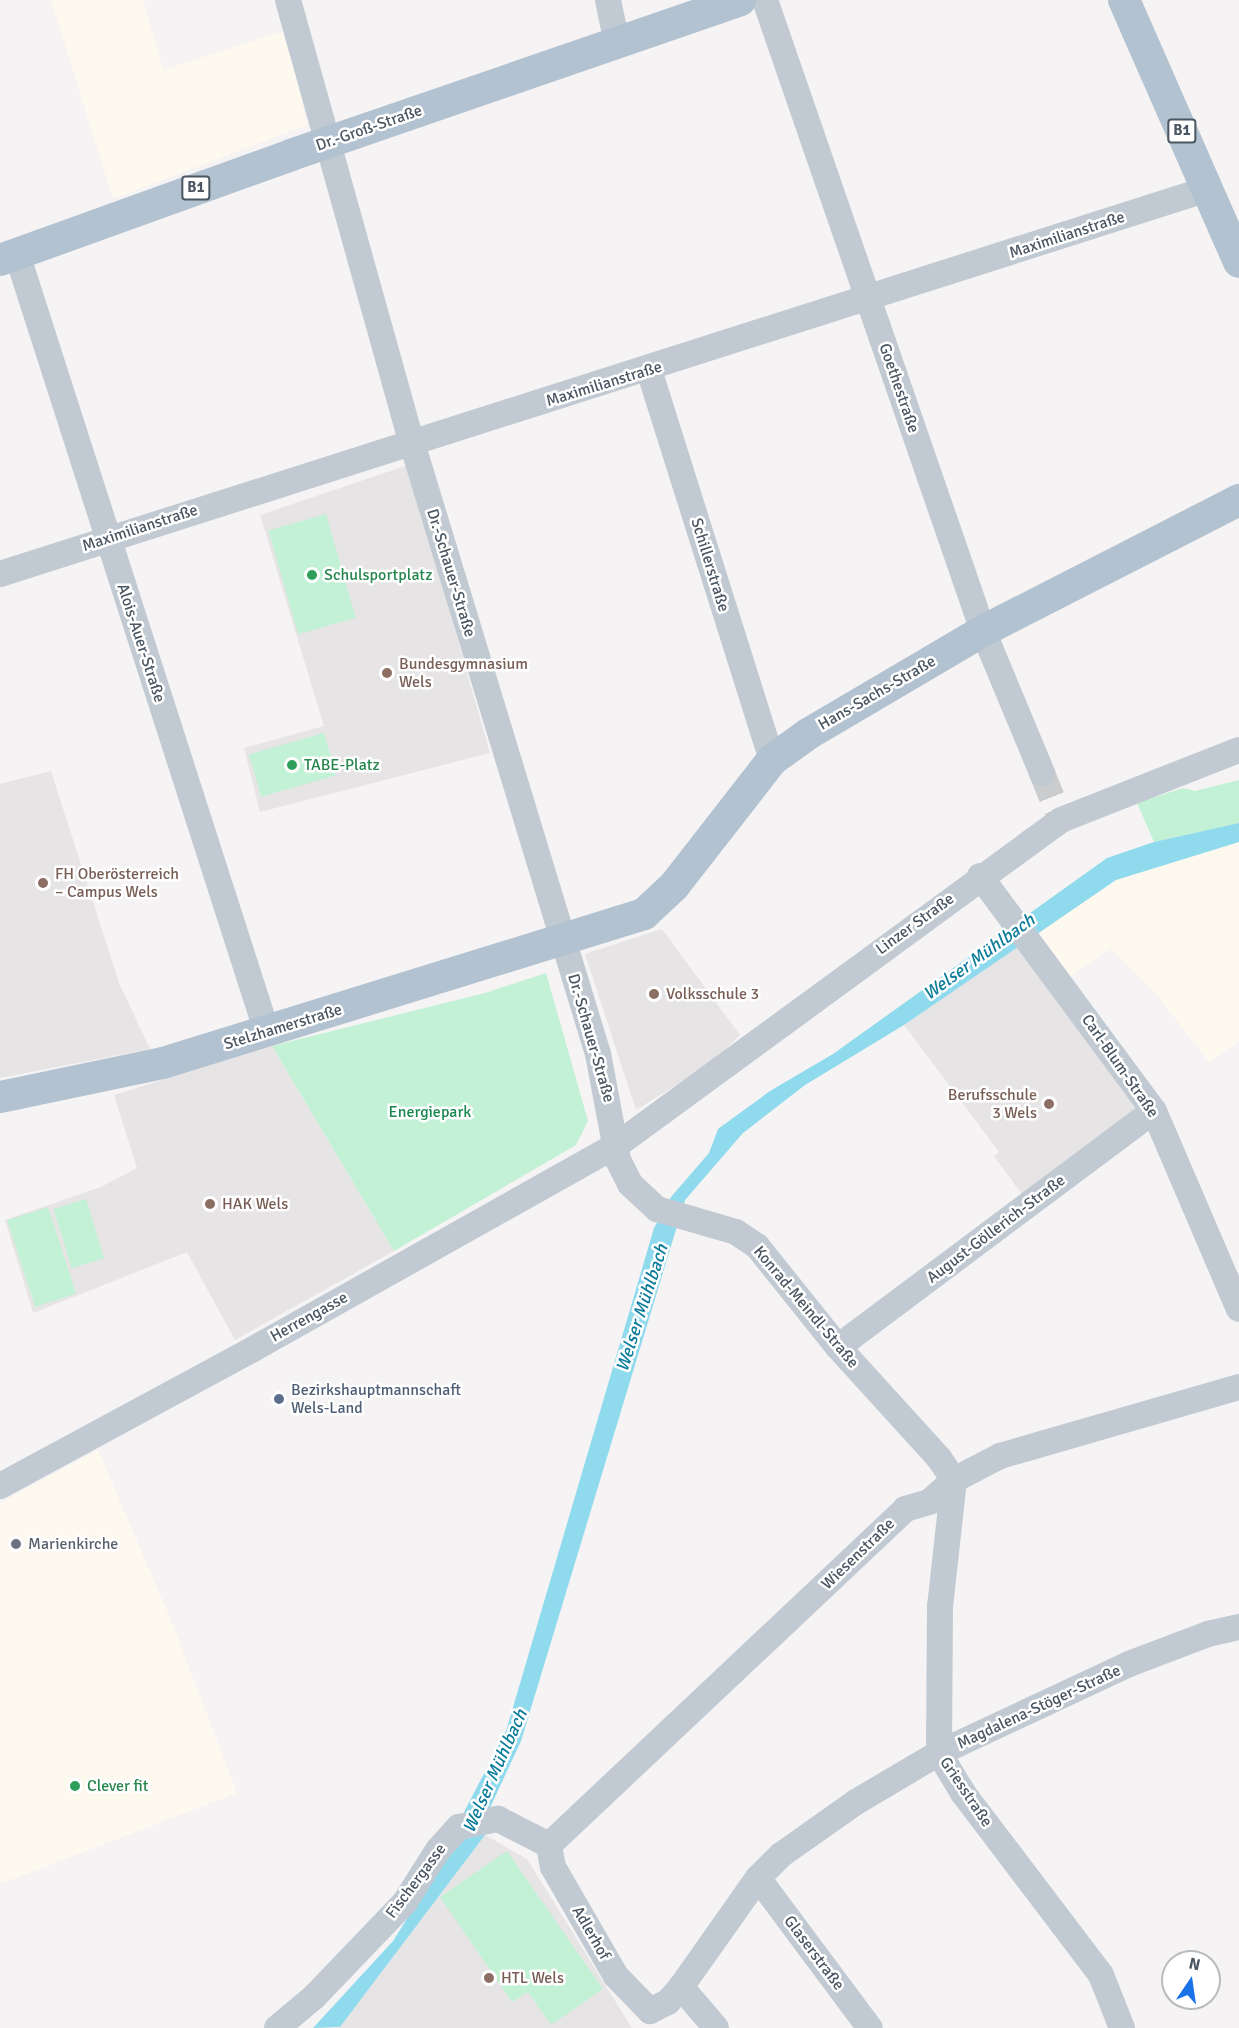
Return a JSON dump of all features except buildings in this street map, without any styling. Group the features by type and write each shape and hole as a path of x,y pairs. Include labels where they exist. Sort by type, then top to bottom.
{"main road":[{"name":"Dr.-Groß-Straße","path":"9,257 327,142 741,0"},
{"name":"B1","path":"1124,0 1239,262"},
{"name":"Hans-Sachs-Straße","path":"562,940 644,914 658,904 772,760 808,734 983,631 1239,500"},
{"name":"Stelzhamerstraße","path":"0,1096 163,1063 562,940"}],"street":[{"name":"Dr.-Schauer-Straße","path":"288,0 412,443 598,1054 617,1145"},
{"path":"608,0 617,44"},
{"name":"Goethestraße","path":"765,0 983,631 1042,773"},
{"name":"Maximilianstraße","path":"0,574 107,537 649,370 1208,189"},
{"name":"Alois-Auer-Straße","path":"9,257 107,537 267,1032"},
{"name":"Schillerstraße","path":"649,370 772,760"},
{"name":"Linzer Straße","path":"617,1145 980,876 1061,820 1239,750"},
{"name":"Carl-Blum-Straße","path":"980,876 1011,914 1154,1111 1239,1309"},
{"name":"August-Göllerich-Straße","path":"838,1347 1154,1111"},
{"name":"Konrad-Meindl-Straße","path":"617,1145 618,1160 630,1184 657,1209 736,1232 757,1246 838,1347 939,1458 954,1480"},
{"name":"Herrengasse","path":"0,1485 255,1348 617,1145"},
{"name":"Wiesenstraße","path":"549,1845 904,1509 929,1502 954,1480 1000,1456 1239,1387"},
{"name":"Griesstraße","path":"954,1480 940,1606 939,1753 963,1793 1101,1975 1122,2028"},
{"name":"Magdalena-Stöger-Straße","path":"650,2011 668,2002 681,1988 758,1878 781,1855 856,1802 939,1753 1129,1664 1208,1634 1239,1627"},
{"name":"Fischergasse","path":"277,2028 314,1997 405,1902 438,1850 459,1827 498,1819 549,1845"},
{"name":"Adlerhof","path":"549,1845 553,1867 616,1976 650,2011"},
{"name":"Glaserstraße","path":"758,1878 870,2028"},
{"path":"681,1988 716,2028"}],"shaded area":[{"path":"51,0 143,0 163,70 287,30 307,125 113,199"},
{"name":"Bundesgymnasium Wels","path":"408,465 490,753 260,812 244,748 324,726 260,515"},
{"name":"FH Oberösterreich – Campus Wels","path":"51,771 119,983 150,1049 0,1078 0,784"},
{"path":"1239,842 1239,1041 1209,1062 1160,999 1110,948 1068,978 1035,928 1109,878 1117,880"},
{"name":"Volksschule 3","path":"662,929 740,1035 710,1064 636,1110 585,954"},
{"name":"Berufsschule 3 Wels","path":"1019,946 1139,1110 1023,1196 994,1156 999,1152 904,1025"},
{"name":"HAK Wels","path":"272,1046 394,1251 235,1340 187,1252 33,1313 5,1220 101,1187 137,1168 114,1095"},
{"path":"98,1450 171,1620 237,1793 0,1884 0,1503"},
{"name":"HTL Wels","path":"485,1835 527,1859 632,2028 339,2028"}],"green space":[{"name":"Schulsportplatz","path":"326,514 356,618 298,634 268,531"},
{"name":"TABE-Platz","path":"324,733 336,775 261,797 249,754"},
{"path":"1239,780 1239,823 1154,842 1137,803 1183,788 1195,791"},
{"name":"Energiepark","path":"546,973 588,1121 576,1145 394,1251 272,1046 485,993"},
{"path":"86,1199 104,1258 72,1268 53,1209"},
{"path":"48,1207 76,1294 35,1307 7,1220"},
{"path":"507,1851 603,1989 551,2025 528,1992 512,2002 440,1897"}],"water":[{"name":"Welser Mühlbach","path":"1239,823 1239,842 1116,880 904,1025 805,1085 743,1133 685,1200 521,1741 488,1812 485,1835 340,2027 313,2028 393,1941 454,1844 462,1816 506,1731 654,1228 671,1197 709,1153 718,1129 770,1091 833,1054 1107,858 1154,842"}],"tunnel":[{"path":"1042,773 1061,820"}],"place":[{"name":"Schulsportplatz","path":"312,575"},
{"name":"Bundesgymnasium Wels","path":"387,673"},
{"name":"TABE-Platz","path":"292,765"},
{"name":"FH Oberösterreich – Campus Wels","path":"43,883"},
{"name":"Volksschule 3","path":"654,994"},
{"name":"Berufsschule 3 Wels","path":"1049,1104"},
{"name":"HAK Wels","path":"210,1204"},
{"name":"Bezirkshauptmannschaft Wels-Land","path":"279,1399"},
{"name":"Marienkirche","path":"16,1544"},
{"name":"Clever fit","path":"75,1786"},
{"name":"HTL Wels","path":"489,1978"}]}
